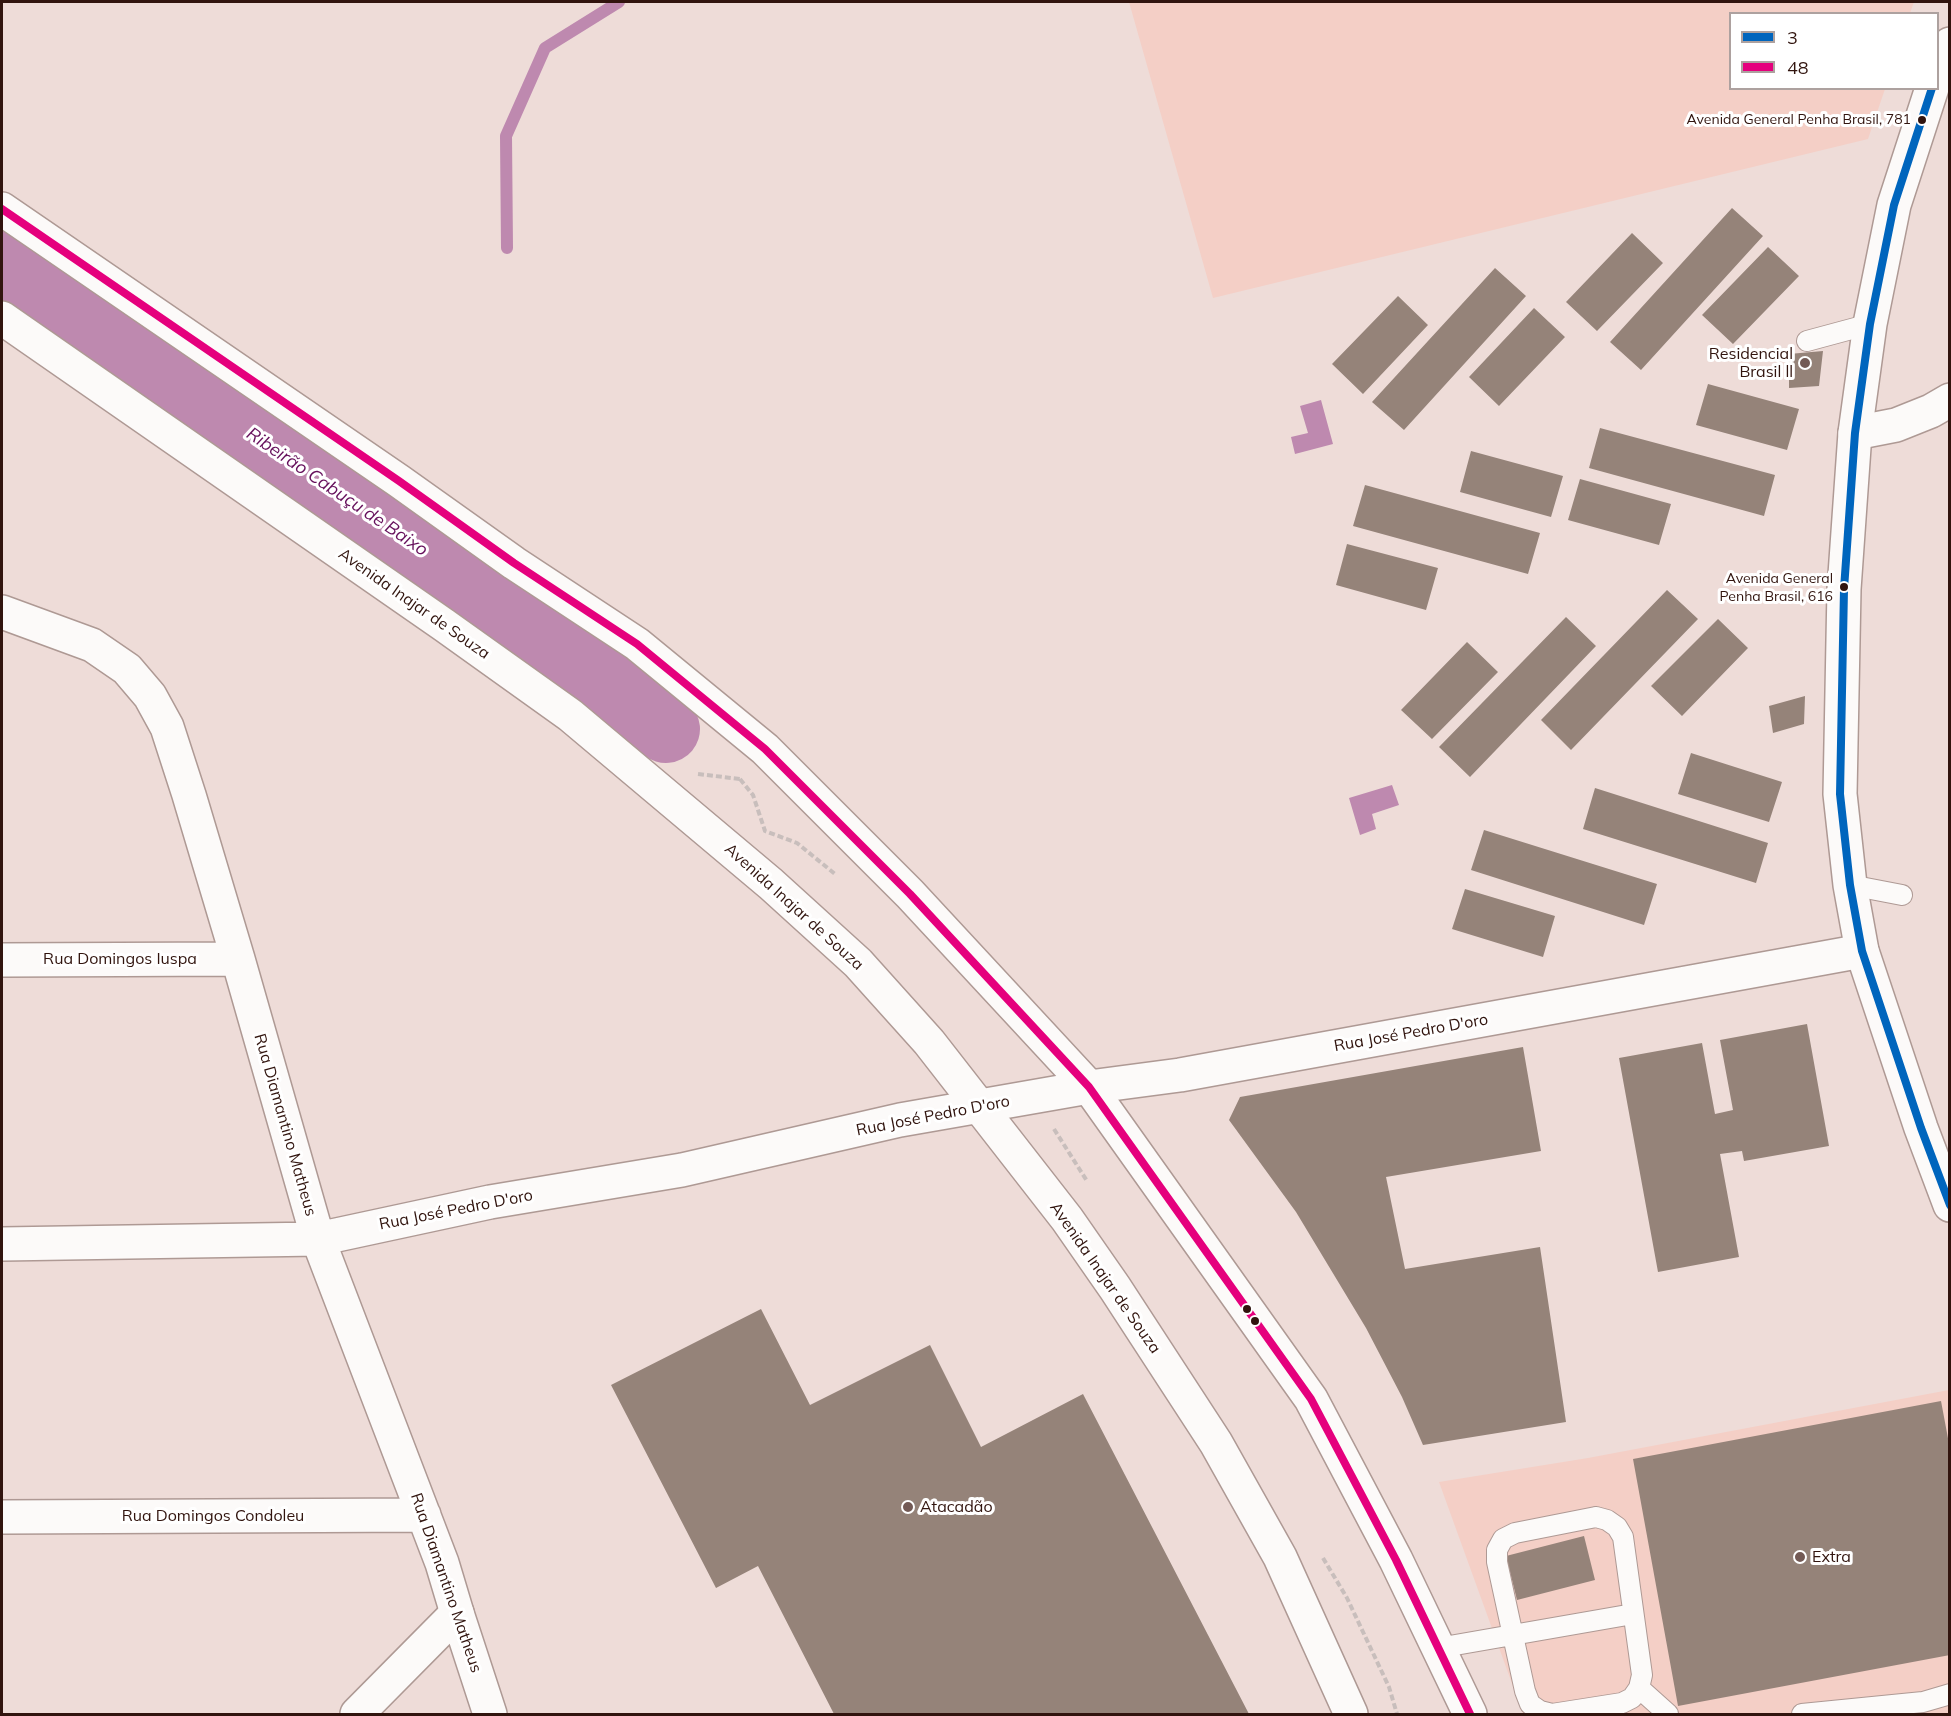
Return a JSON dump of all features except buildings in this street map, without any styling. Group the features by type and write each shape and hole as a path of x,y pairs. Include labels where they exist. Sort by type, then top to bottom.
{"street":[{"path":"1939,72 1950,44"},
{"path":"1931,90 1894,205 1870,324 1855,433 1844,590 1840,794 1850,885 1862,951 1921,1128 1950,1205"},
{"path":"2,209 399,481 514,563 637,644 765,749 910,894 1089,1087 1311,1399 1396,1560 1470,1714"},
{"name":"Avenida Inajar de Souza","path":"2,318 387,585 570,716 771,884 858,963 929,1042 1067,1220 1216,1443 1280,1557 1351,1714"},
{"path":"1855,433 1896,424 1931,411 1950,400"},
{"name":"Rua Diamantino Matheus","path":"2,612 92,645 128,669 150,696 167,728 238,959 318,1239 442,1563 490,1714"},
{"name":"Rua José Pedro D'oro","path":"2,1244 318,1239 490,1202 682,1170 900,1120 1089,1087 1180,1076 1862,951"},
{"name":"Rua Domingos Iuspa","path":"2,960 238,959"},
{"name":"Rua Domingos Condoleu","path":"2,1517 424,1515"},
{"path":"357,1714 457,1613"}],"lane":[{"path":"1807,341 1870,324"},
{"path":"1850,885 1902,895"},
{"path":"1596,1517 1607,1520 1617,1527 1623,1537 1634,1614 1642,1675 1640,1688 1632,1698 1622,1703 1552,1714 1540,1711 1530,1704 1525,1691 1497,1562 1497,1550 1503,1539 1515,1533 1596,1517"},
{"path":"1438,1648 1634,1614"},
{"path":"1640,1688 1668,1714"},
{"path":"1802,1714 1923,1702 1950,1694"}],"path":[{"path":"740,779 753,795 765,831 797,843 839,877"}],"shaded area":[{"path":"1129,2 1914,2 1910,12 1729,12 1729,90 1885,90 1868,139 1213,298"},
{"path":"1321,400 1333,444 1295,454 1291,437 1308,433 1300,406"},
{"path":"1392,785 1399,805 1372,814 1376,829 1360,835 1349,798"},
{"path":"1949,1390 1949,1714 1523,1714 1439,1482 1588,1458"}],"waterway":[{"path":"507,248 506,136 545,48 619,2"},
{"name":"Ribeirão Cabuçu de Baixo","path":"2,261 541,632 601,675 666,729"}],"transit line":[{"name":"3","path":"1931,90 1894,205 1870,324 1855,433 1844,589 1840,794 1850,885 1862,951 1921,1128 1950,1205"},
{"name":"48","path":"2,209 399,481 514,563 637,644 765,749 910,894 1089,1087 1311,1399 1396,1560 1470,1714"}],"place":[{"name":"Avenida General Penha Brasil, 781","path":"1922,120"},
{"name":"Residencial Brasil ll","path":"1805,363"},
{"name":"Avenida General Penha Brasil, 616","path":"1844,587"},
{"name":"Atacadão","path":"908,1507"},
{"name":"Extra","path":"1800,1557"}]}
